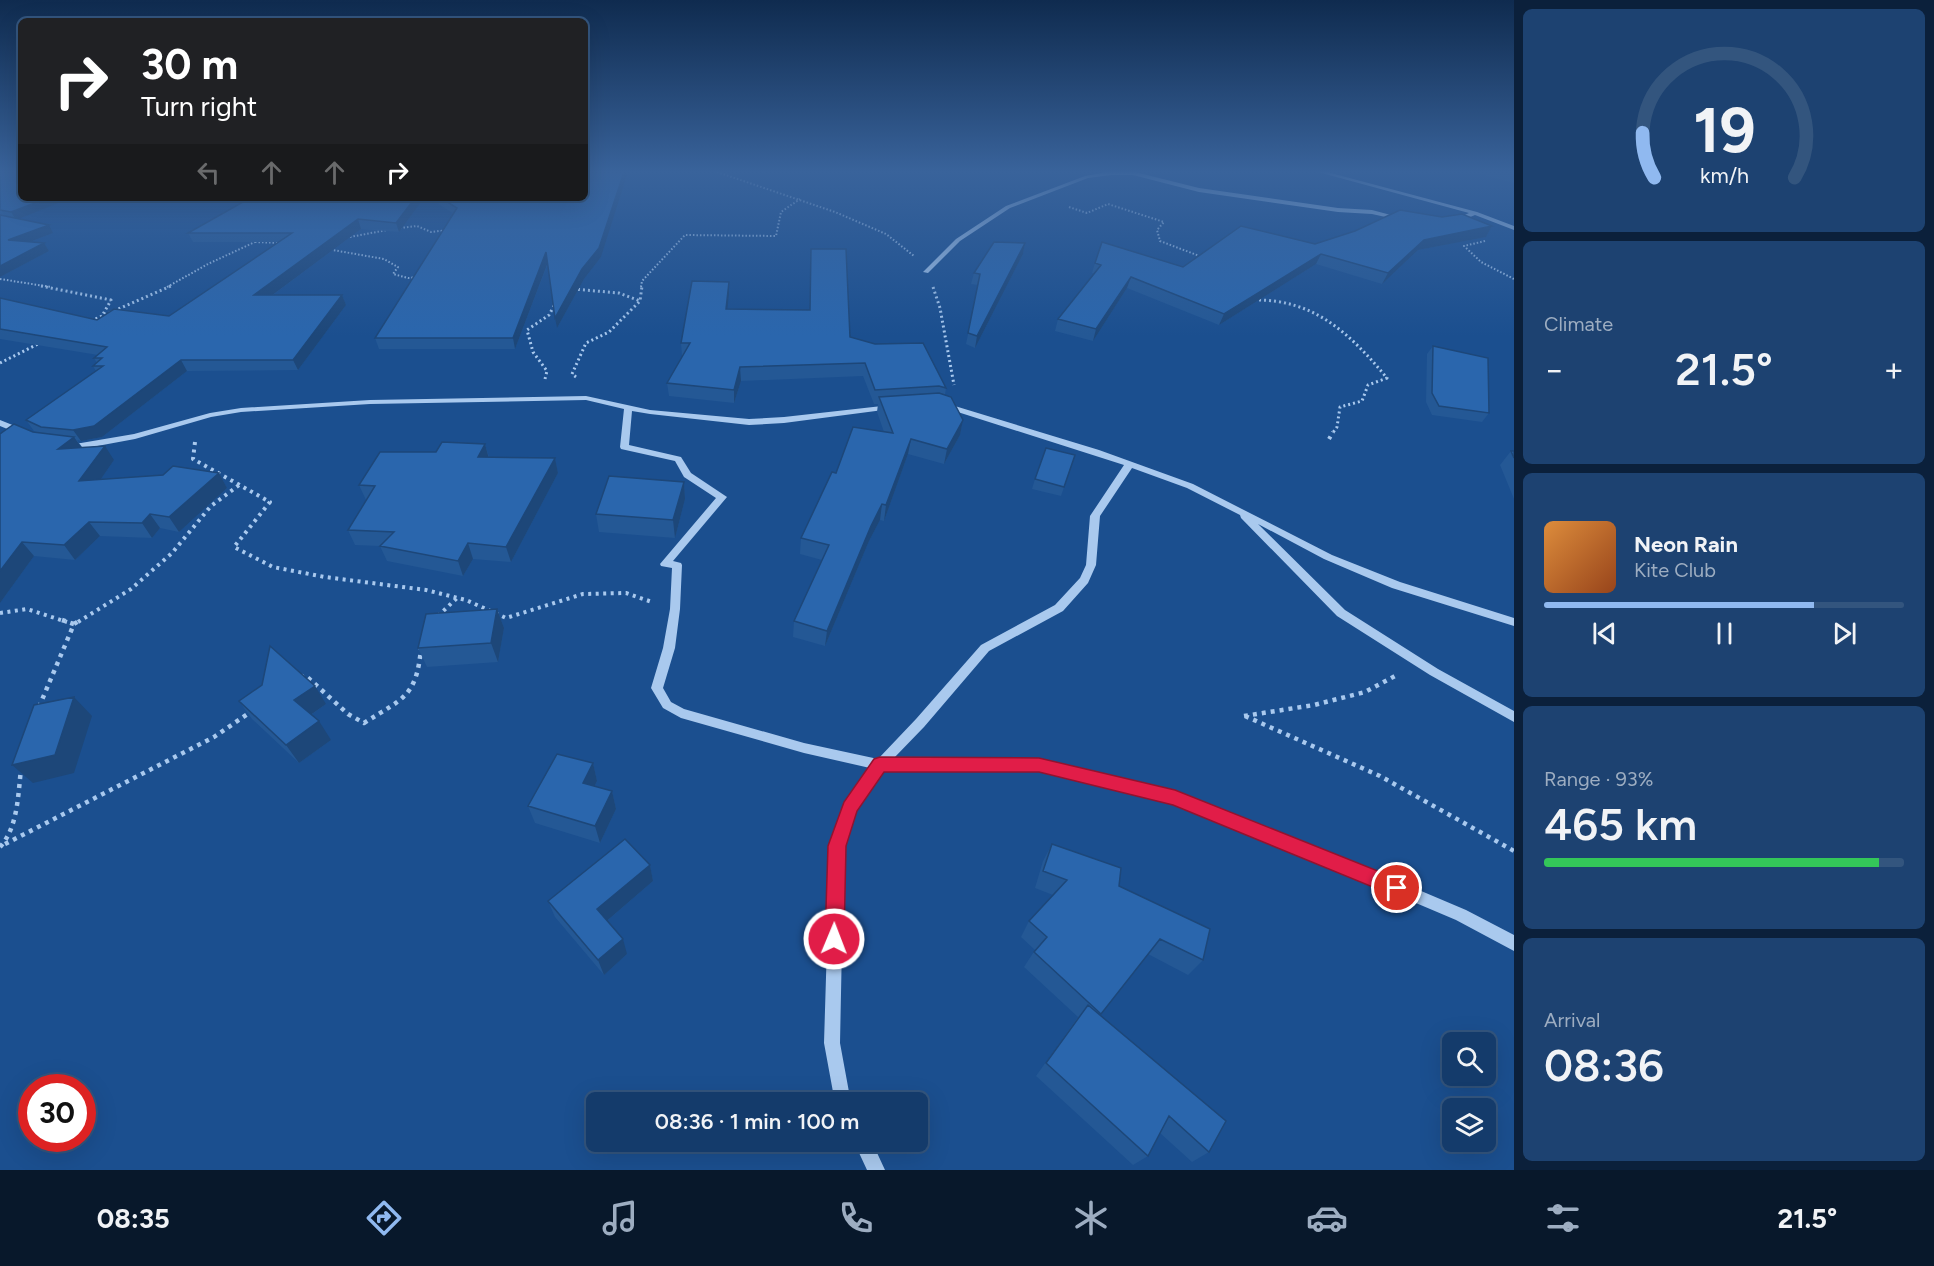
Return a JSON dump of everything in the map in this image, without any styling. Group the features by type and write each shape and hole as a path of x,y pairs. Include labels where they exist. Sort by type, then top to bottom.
{"street":[{"path":"926,272 958,240 977,227"},
{"path":"55,444 81,446 135,436 210,415 370,402 586,398 628,408 749,422 904,406"},
{"path":"937,404 1096,452 1190,486 1347,565 1396,585 1514,622"},
{"path":"628,408 624,447 678,459 687,475 722,497 665,564 677,565 675,609 669,648 657,688 667,705 681,713 721,726 880,765 1039,765 1175,798 1310,851 1461,915 1514,943"},
{"path":"0,423 36,438"},
{"path":"841,1092 832,1043 837,846 850,807 880,765 985,648 1059,608 1084,580 1091,565 1095,516 1129,465"},
{"path":"1235,508 1341,613 1434,672 1514,717"},
{"path":"868,1152 876,1170"}],"path":[{"path":"348,238 354,234 412,227"},
{"path":"418,227 431,232 450,230"},
{"path":"540,398 572,374 586,343 609,332 640,301 642,281 685,235 776,236 778,227"},
{"path":"868,227 886,234 914,256 926,272 940,308 955,390 949,406"},
{"path":"1160,227 1157,231 1160,241 1208,260"},
{"path":"90,321 179,282 208,264 263,237"},
{"path":"1493,240 1464,246 1472,257 1488,268 1514,279"},
{"path":"255,242 284,243"},
{"path":"320,248 337,254 379,258 395,263 398,267 393,274 408,278 425,276"},
{"path":"337,254 339,248"},
{"path":"0,279 68,290 111,300 101,316"},
{"path":"569,288 619,293 640,301"},
{"path":"1252,300 1284,301 1317,314 1370,357 1387,378 1368,385 1362,401 1340,407 1337,427 1329,440"},
{"path":"540,398 547,371 533,352 526,330 549,315 558,301"},
{"path":"0,363 47,340"},
{"path":"572,374 584,381 603,401"},
{"path":"210,415 193,445 193,459 270,502 234,547 273,567 458,597 506,618 583,594 626,593 675,609"},
{"path":"36,714 74,624 131,589 171,553 211,506 239,485"},
{"path":"433,625 437,617 458,597"},
{"path":"0,613 27,609 74,624"},
{"path":"297,681 306,675 348,714 364,723 405,697 418,676 421,649 425,641"},
{"path":"1403,672 1365,692 1314,705 1244,716 1380,776 1514,851"},
{"path":"2,846 214,737 256,709"},
{"path":"2,846 15,818 22,764"}],"building":[{"path":"0,227 45,227 8,240 44,243 0,266"},
{"path":"199,227 348,227 254,295 342,295 293,360 181,360 94,426 73,430 41,427 26,420 103,366 93,366 102,358 94,358 107,347 0,329 0,298 97,320 114,309 169,316 292,233 188,233"},
{"path":"445,227 606,227 599,248 582,269 555,318 546,252 513,338 375,338"},
{"path":"1240,227 1315,244 1364,227 1489,227 1424,240 1388,273 1321,254 1224,314 1131,277 1096,329 1058,319 1101,265 1095,263 1102,242 1183,267"},
{"path":"994,242 1025,243 977,336 968,333 980,274 974,273"},
{"path":"811,249 846,249 850,337 875,344 923,343 946,388 939,386 875,390 865,363 740,367 734,390 667,383 690,343 681,343 692,281 729,282 726,309 810,310"},
{"path":"1433,346 1488,358 1489,413 1439,406 1432,393"},
{"path":"939,393 951,397 963,420 947,449 911,439 886,505 882,504 871,526 827,631 794,621 829,545 801,538 832,472 836,473 853,427 893,433 879,397"},
{"path":"14,424 33,432 74,437 58,449 105,446 79,481 163,475 173,466 219,473 169,517 150,514 142,523 89,522 64,545 22,542 0,571 0,434"},
{"path":"442,442 485,444 478,457 555,458 506,547 468,543 458,561 380,546 394,532 348,530 375,486 359,485 380,452 436,452"},
{"path":"1046,448 1075,455 1064,487 1035,479"},
{"path":"609,476 684,482 673,520 596,514"},
{"path":"497,609 491,643 418,648 426,614"},
{"path":"270,646 315,686 294,700 319,721 286,745 239,701 262,685"},
{"path":"74,697 55,755 12,765 34,705"},
{"path":"557,754 593,763 583,783 612,791 595,826 528,806"},
{"path":"625,839 650,865 597,909 623,939 598,960 548,901"},
{"path":"1052,844 1121,868 1119,886 1210,929 1203,960 1160,939 1101,1014 1034,952 1047,937 1029,921 1067,880 1043,871"},
{"path":"1088,1005 1226,1121 1209,1152 1169,1116 1148,1156 1046,1063"}],"route":[{"path":"834,939 837,846 850,807 880,765 1039,765 1175,798 1397,888"}]}
